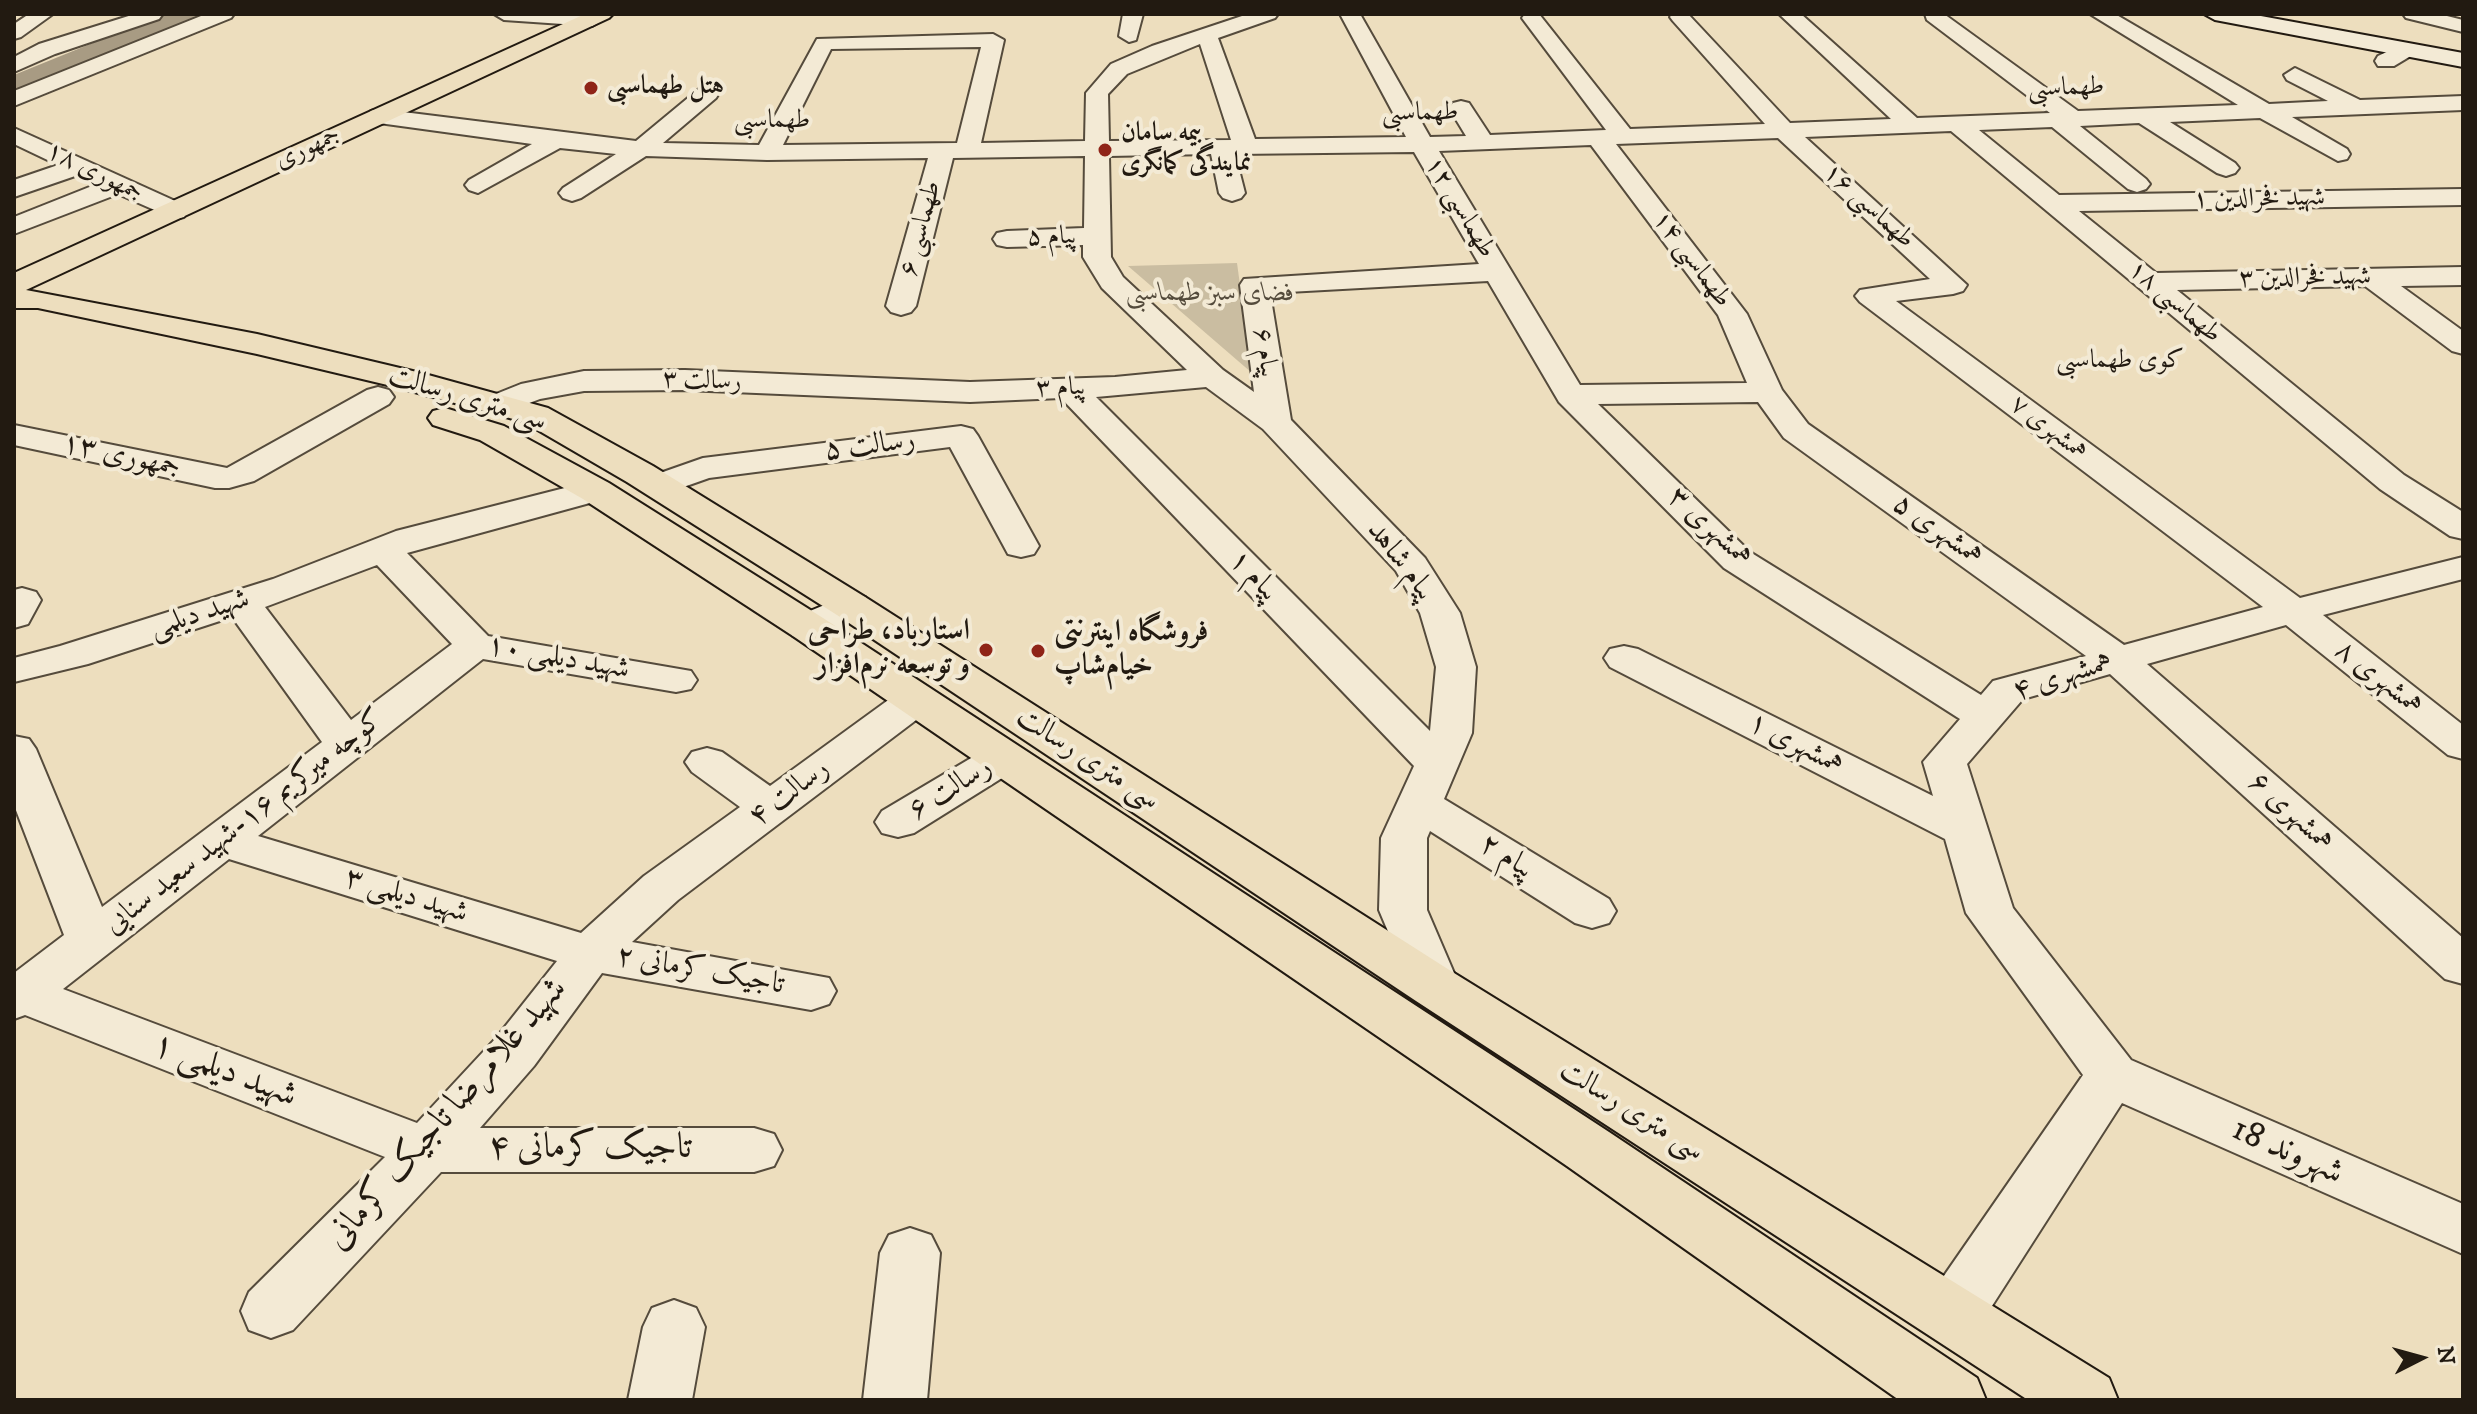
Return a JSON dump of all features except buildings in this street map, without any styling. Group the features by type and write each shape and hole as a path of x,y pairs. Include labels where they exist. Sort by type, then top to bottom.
{"main road":[{"path":"2215,14 2463,58"},
{"name":"جمهوری","path":"14,284 597,17"},
{"path":"2273,25 2463,58"},
{"path":"14,272 74,257"},
{"name":"سی متری رسالت","path":"14,299 38,299 257,344 409,380 536,415 658,485 851,606 1435,987 2085,1400"},
{"name":"سی متری رسالت","path":"14,319 378,397 492,433 596,491 917,699 1588,1149 1953,1400"},
{"path":"808,627 851,606"}],"street":[{"path":"14,33 43,14"},
{"path":"14,65 47,49 156,14"},
{"path":"14,99 224,14"},
{"path":"504,14 597,17"},
{"path":"1129,36 1133,14"},
{"name":"پیام شاهد","path":"1268,14 1119,69 1097,93 1097,257 1112,282 1212,377 1275,422 1412,566 1440,613 1456,667 1451,733 1404,838 1403,910 1435,987"},
{"name":"۱۲ طهماسبی","path":"1350,14 1497,272"},
{"path":"2100,14 2338,154"},
{"path":"2413,14 2463,26"},
{"path":"1790,16 1911,125"},
{"path":"1934,16 2065,119 2137,184"},
{"name":"۱۶ طهماسبی","path":"1680,17 1783,130 1953,285"},
{"name":"۱۴ طهماسبی","path":"1532,18 1732,314 1767,392"},
{"path":"1207,35 1233,146 1232,193"},
{"name":"۶ طهماسبی","path":"767,153 824,43 993,40 901,306"},
{"path":"2386,61 2406,49"},
{"path":"2295,75 2355,107"},
{"path":"572,193 641,149 708,93"},
{"name":"طهماسبی","path":"379,116 641,149 767,153 1422,144 2419,104 2458,114"},
{"path":"1461,108 1482,142"},
{"path":"2144,116 2226,168"},
{"name":"۱۸ طهماسبی","path":"1956,123 2392,482 2463,528"},
{"path":"478,185 557,140"},
{"name":"جمهوری ۱۸","path":"20,142 80,166 175,211"},
{"path":"14,189 80,166"},
{"path":"14,226 119,184"},
{"name":"۱ شهید فخرالدین","path":"2055,203 2463,197"},
{"name":"۵ پیام","path":"1007,239 1097,236"},
{"name":"۶ پیام","path":"1275,422 1254,285 1497,272"},
{"name":"۳ همشهری","path":"1497,272 1570,395 1737,560 1985,716"},
{"name":"۳ شهید فخرالدین","path":"2148,282 2463,276"},
{"path":"2371,277 2463,345"},
{"name":"۷ همشهری","path":"1953,285 1870,296 2293,611"},
{"name":"۳ پیام","path":"910,392 1070,389 1170,383 1212,377"},
{"name":"۳ رسالت","path":"497,405 532,391 584,381 685,380 910,392"},
{"name":"۱ پیام","path":"1070,389 1428,784"},
{"path":"1570,395 1767,392"},
{"name":"۵ همشهری","path":"1767,392 1796,431 2118,660"},
{"name":"۱۳ جمهوری","path":"14,435 215,478 229,478 242,474 378,397"},
{"name":"۵ رسالت","path":"658,485 703,468 961,436 1021,546"},
{"name":"شهید دیلمی","path":"14,670 74,655 241,602 409,539 596,491"},
{"name":"۱۰ شهید دیلمی","path":"383,549 475,646 676,680"},
{"name":"همشهری ۴","path":"2112,1075 1990,913 1945,762 2008,690 2293,611 2463,568"},
{"path":"241,602 347,745"},
{"name":"۸ همشهری","path":"2293,611 2463,746"},
{"name":"کوچه میرکریم ۱۶-شهید سعید سنایی","path":"18,997 475,646"},
{"name":"۱ همشهری","path":"1624,658 1966,831"},
{"name":"۶ همشهری","path":"2118,660 2463,966"},
{"name":"۴ رسالت","path":"661,888 917,699"},
{"path":"14,749 91,941"},
{"name":"۶ رسالت","path":"898,822 1003,758"},
{"path":"707,762 771,808"},
{"name":"۲ پیام","path":"1428,784 1592,911"},
{"name":"شهید دیلمی ۳","path":"222,841 590,953"},
{"name":"شهید غلامرضا تاجیک کرمانی","path":"271,1311 427,1150 515,1052 590,953 661,888"},
{"name":"تاجیک کرمانی ۲","path":"590,953 811,991"},
{"name":"شهید دیلمی ۱","path":"18,997 427,1150"},
{"path":"1952,1315 2112,1075"},
{"name":"شهروند 18","path":"2112,1075 2463,1230"},
{"name":"تاجیک کرمانی ۴","path":"427,1150 754,1150"},
{"path":"895,1400 910,1253"},
{"path":"660,1400 674,1327"}],"green space":[{"name":"فضای سبز طهماسبی","path":"1237,263 1252,373 1128,266"}],"waterway":[{"path":"14,88 193,14"}],"place":[{"name":"هتل طهماسبی","path":"591,88"},
{"name":"بیمه سامان نمایندگی کمانگری","path":"1105,150"},
{"name":"استارباد، طراحی و توسعه نرم‌افزار","path":"986,650"},
{"name":"فروشگاه اینترنتی خیام‌شاپ","path":"1038,651"}],"district":[{"name":"کوی طهماسبی","path":"2120,362"}]}
